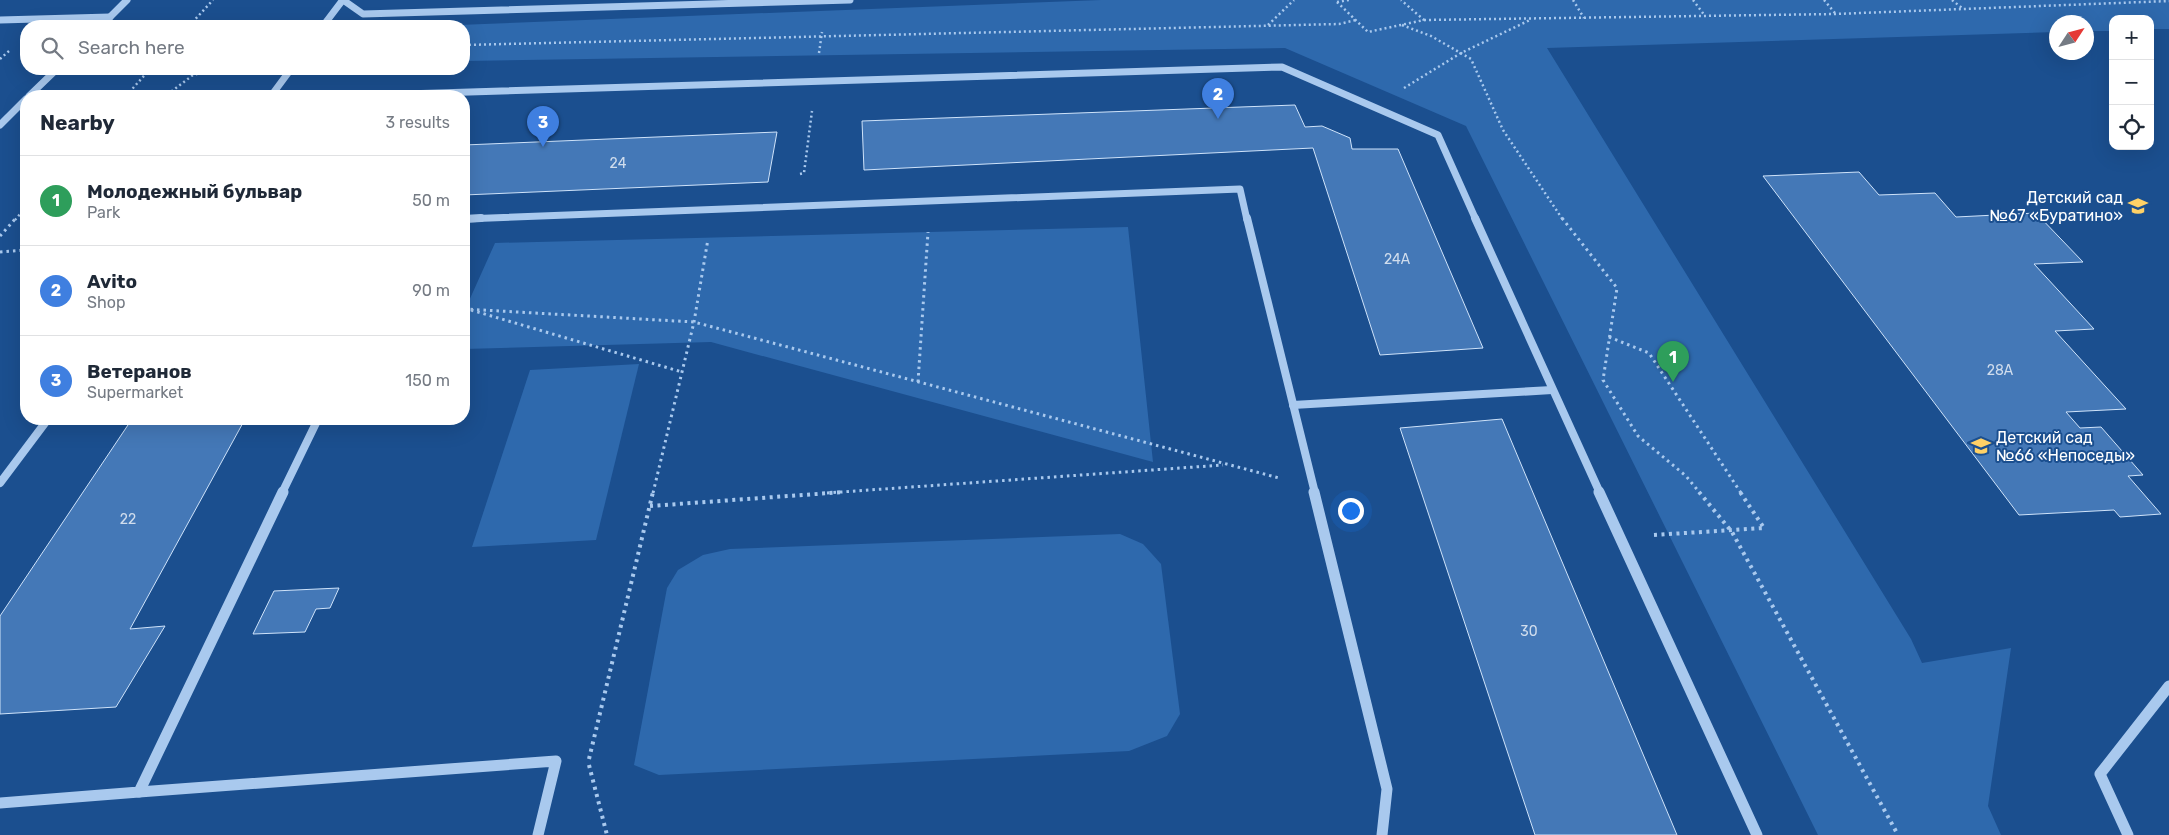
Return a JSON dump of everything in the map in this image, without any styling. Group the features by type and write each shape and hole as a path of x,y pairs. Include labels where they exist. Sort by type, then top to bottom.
{"street":[{"path":"107,20 127,0"},
{"path":"343,1 363,14 850,0"},
{"path":"0,20 110,17"},
{"path":"470,90 1282,67 1438,135 1552,390 1757,835"},
{"path":"36,90 52,75"},
{"path":"275,90 286,75"},
{"path":"0,125 20,105"},
{"path":"470,219 1240,189 1387,788 1382,835"},
{"path":"1293,405 1552,390"},
{"path":"0,483 44,425"},
{"path":"0,802 139,792 315,425"},
{"path":"2128,835 2100,774 2169,686"}],"lane":[{"path":"328,20 343,1"},
{"path":"139,792 556,761 538,835"}],"path":[{"path":"195,20 213,0"},
{"path":"795,176 804,173 821,35 832,0"},
{"path":"1268,26 1294,0"},
{"path":"1349,0 1337,2 1368,32 1424,20 1532,20 1836,14 2169,1"},
{"path":"1401,0 1424,20"},
{"path":"1573,0 1584,18"},
{"path":"1693,0 1705,16"},
{"path":"1824,0 1836,14"},
{"path":"1952,0 1962,9"},
{"path":"2081,0 2086,4"},
{"path":"470,45 821,35 1268,26 1338,24 1356,20"},
{"path":"1373,106 1461,53 1532,20"},
{"path":"1402,24 1431,36 1471,59 1503,130 1569,228 1617,288 1603,380 1638,436 1686,476 1732,532 1898,835"},
{"path":"131,90 145,75"},
{"path":"173,90 193,75"},
{"path":"918,382 930,201"},
{"path":"607,835 588,763 694,322 713,210"},
{"path":"0,236 20,214"},
{"path":"0,252 20,250"},
{"path":"470,309 694,322 1313,487"},
{"path":"470,310 682,372"},
{"path":"1609,337 1649,353 1764,528 1732,532 1620,537"},
{"path":"650,506 1227,464"}],"shaded area":[{"path":"1101,0 2169,0 2169,29 2154,29 2154,15 2109,15 2109,31 2094,31 2094,15 2049,15 2049,32 1547,48 1911,639 1922,663 2011,648 1988,806 2001,835 1818,835 1466,126 1285,48 470,61 470,25"},
{"path":"1128,227 1153,462 711,342 470,349 470,299 495,243"},
{"path":"639,364 596,540 472,547 530,370"},
{"path":"1120,534 1143,544 1161,564 1180,714 1167,736 1129,751 659,775 634,765 667,588 678,570 703,555 730,549"}],"building":[{"path":"1295,105 1305,127 1322,126 1350,138 1352,149 1398,149 1483,348 1380,355 1313,148 864,170 862,121"},
{"path":"777,132 768,182 470,195 470,145"},
{"path":"1859,172 1879,195 1935,193 1956,217 2036,213 2083,262 2034,264 2094,329 2055,331 2126,409 2066,412 2080,428 2101,427 2143,475 2128,476 2161,514 2120,517 2114,510 2019,515 1763,176"},
{"path":"1502,419 1677,835 1535,835 1400,428"},
{"path":"128,425 242,425 130,629 165,626 116,707 0,714 0,616"},
{"path":"339,588 330,608 316,609 305,632 253,634 274,591"}],"place":[{"name":"Avito","path":"1218,119"},
{"name":"Ветеранов","path":"543,147"},
{"name":"Детский сад №67 «Буратино»","path":"2138,206"},
{"name":"Молодежный бульвар","path":"1673,382"},
{"name":"Детский сад №66 «Непоседы»","path":"1981,446"}]}
